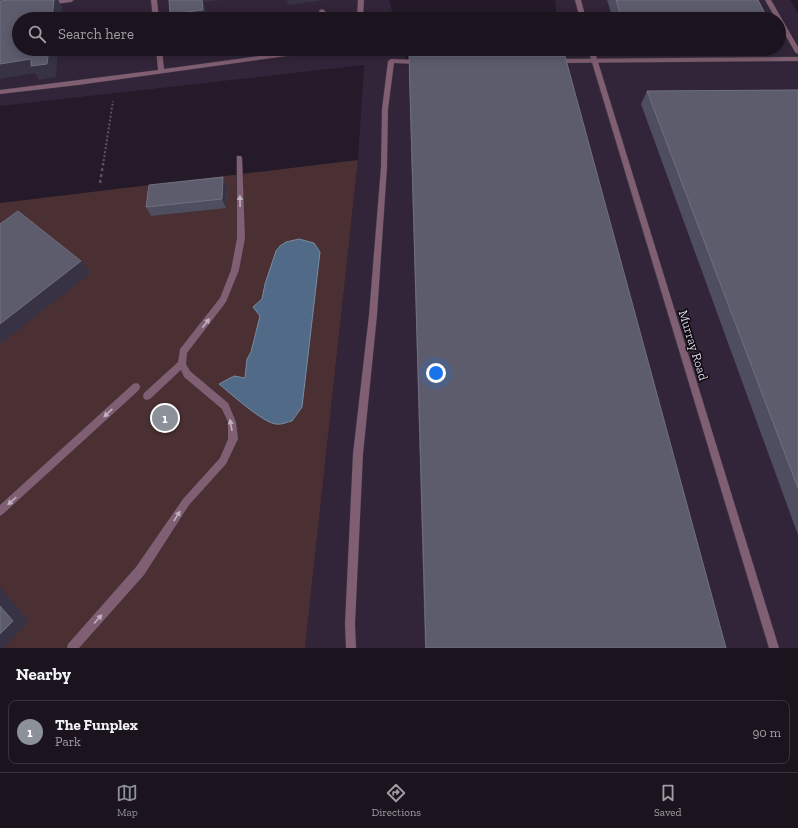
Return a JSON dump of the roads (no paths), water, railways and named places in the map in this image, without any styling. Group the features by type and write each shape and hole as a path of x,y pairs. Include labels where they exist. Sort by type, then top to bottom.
{"street":[{"path":"39,4 71,0"},
{"path":"154,0 155,12"},
{"path":"360,12 361,0"},
{"path":"578,0 581,12"},
{"path":"768,0 775,12"},
{"path":"786,31 798,52"},
{"path":"159,56 160,71"},
{"path":"0,92 270,56"},
{"name":"Murray Road","path":"593,56 774,648"},
{"path":"551,61 798,59"},
{"path":"351,648 350,624 358,454 379,238 386,101 391,61 427,63"},
{"path":"72,648 140,571 186,502 223,461 233,439 232,422 225,406 187,374 182,364 183,352 223,300 235,270 241,238 239,158"},
{"path":"147,396 182,364"},
{"path":"0,511 136,387"}],"water":[{"path":"299,239 314,243 320,252 302,407 292,421 276,424 263,419 219,384 234,376 245,378 247,359 251,352 260,316 253,307 262,299 265,284 276,251 286,242"}],"place":[{"name":"The Funplex","path":"165,418"}]}
